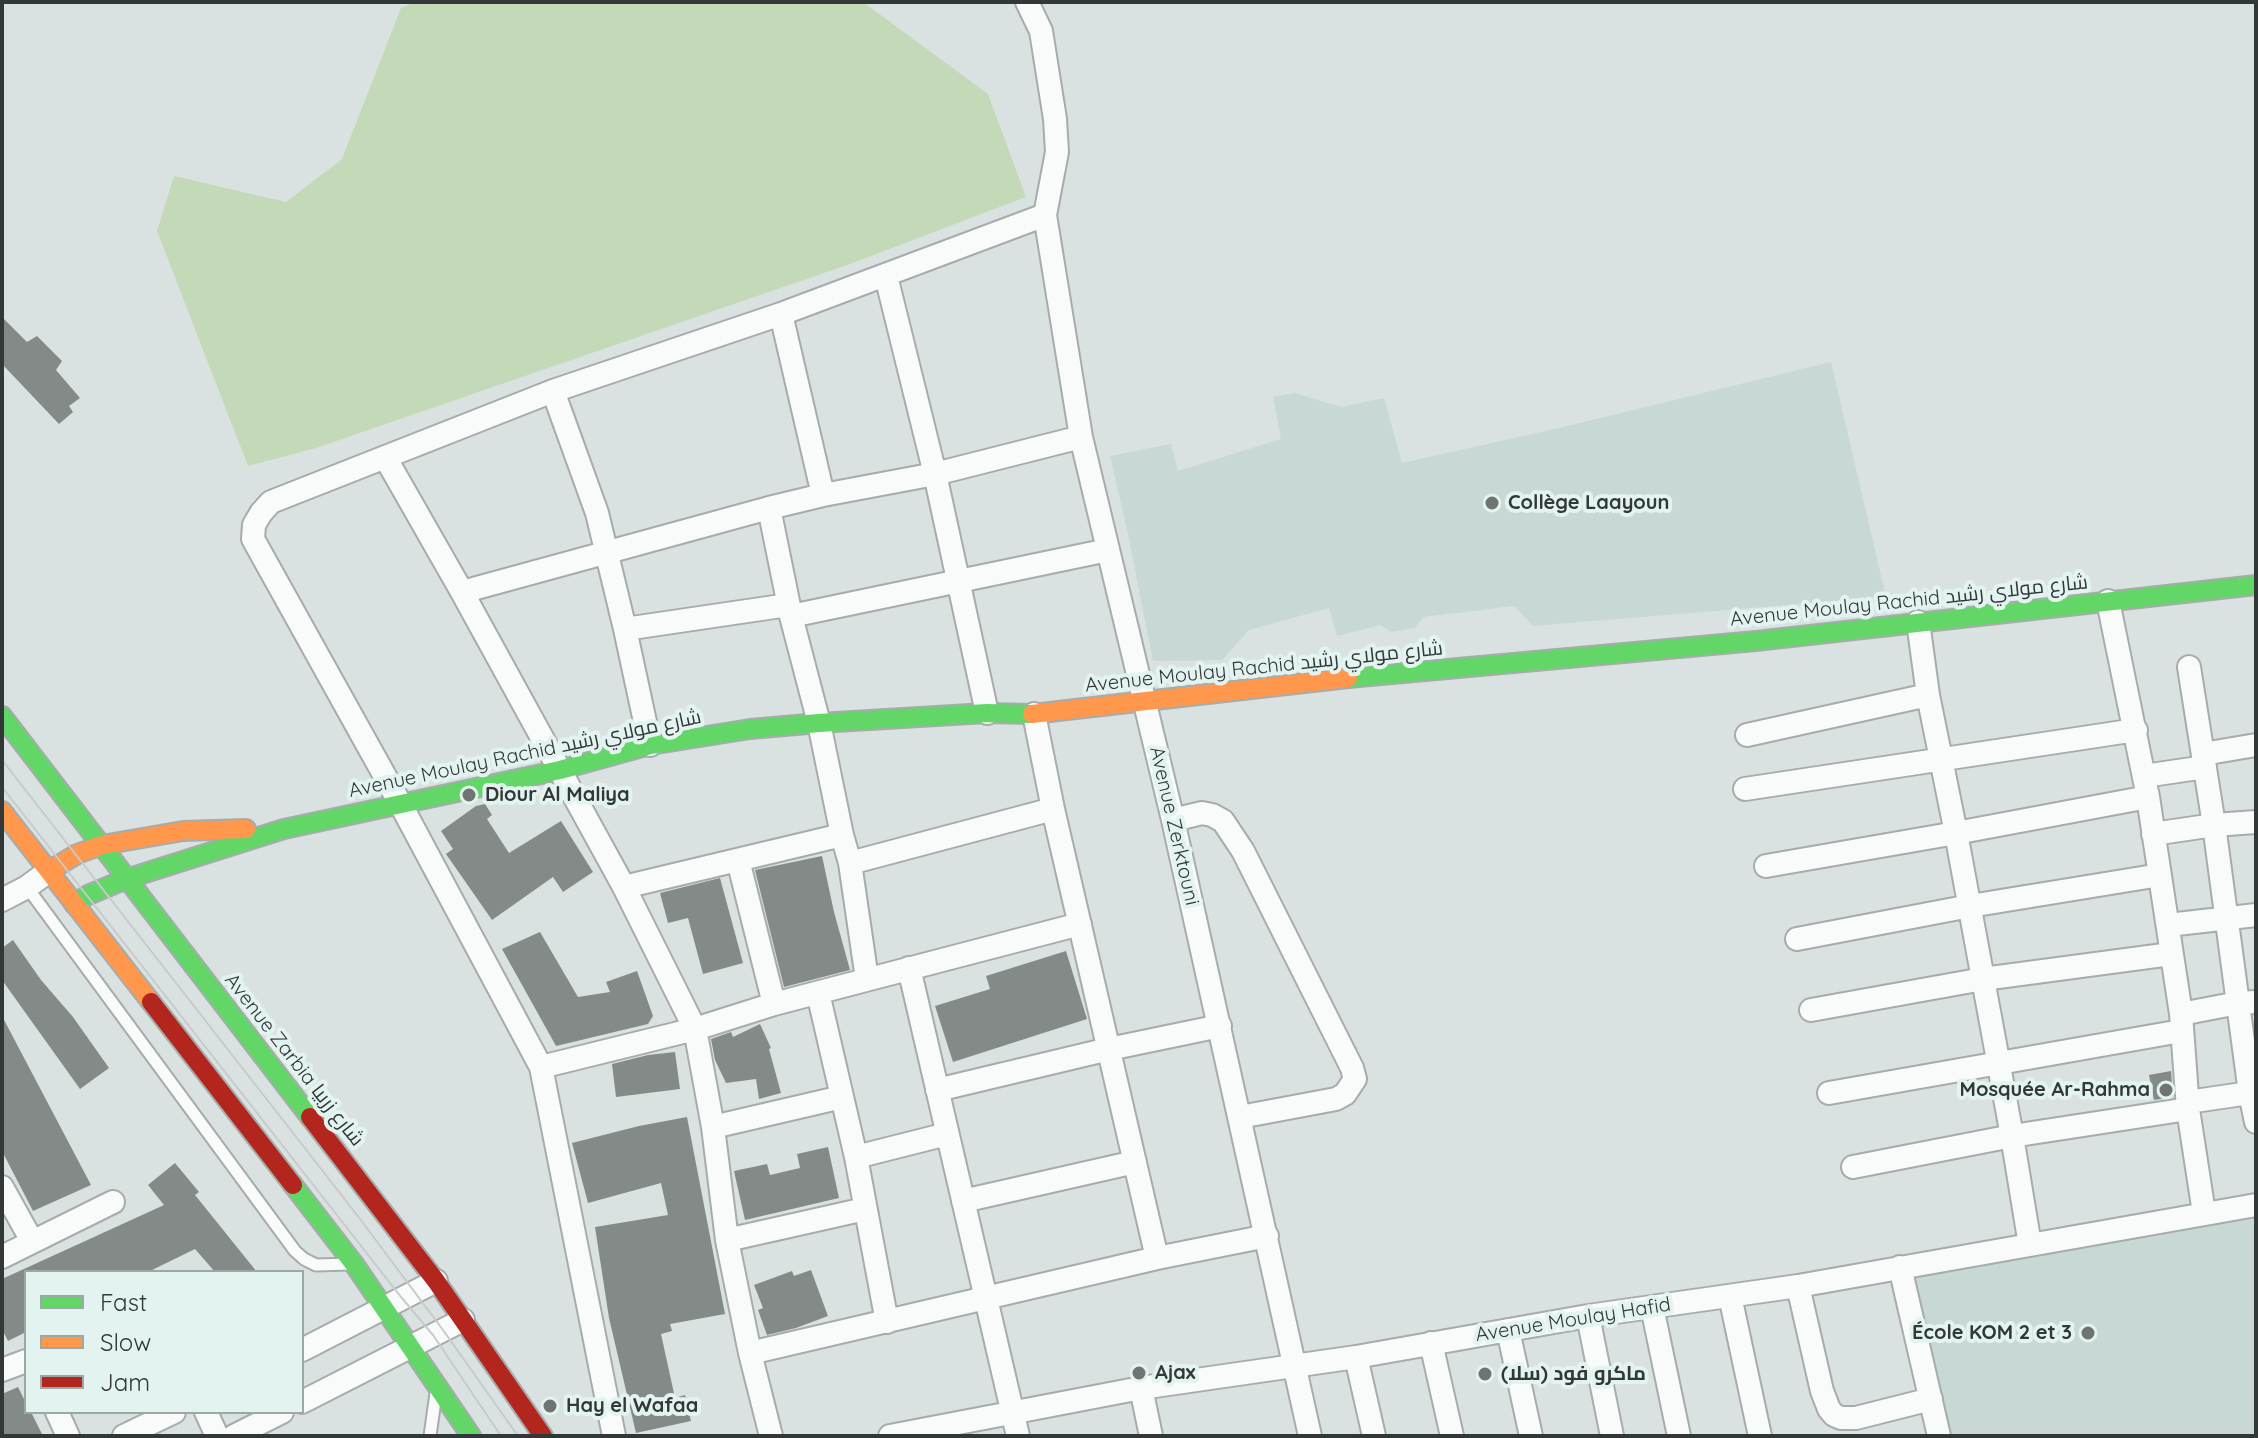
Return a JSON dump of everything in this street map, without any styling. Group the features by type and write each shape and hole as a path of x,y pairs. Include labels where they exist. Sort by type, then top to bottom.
{"street":[{"name":"Avenue Zerktouni","path":"1027,2 1041,31 1055,119 1057,152 1045,215 1081,437 1173,820 1310,1436"},
{"path":"614,1436 541,1067 401,805 253,539 254,525 271,502 553,391 781,314 1045,215"},
{"path":"886,276 935,474 987,713"},
{"path":"781,314 823,495"},
{"path":"553,391 578,456 608,554 650,745"},
{"path":"462,592 769,508 935,474 1081,437"},
{"path":"385,457 624,887 695,1029 713,1127 727,1240 771,1436"},
{"path":"769,508 850,863 867,979"},
{"path":"625,629 790,610 957,581 1108,550"},
{"name":"Avenue Moulay Rachid شارع مولاي رشيد","path":"74,904 126,879 284,829 560,770 650,745 750,729 987,713 1034,714 1372,675 1591,657 2256,585"},
{"path":"2108,601 2136,730 2168,925 2188,1105 2204,1213"},
{"path":"1918,622 1928,695 1943,759 2030,1245"},
{"path":"2189,667 2226,917 2247,1003 2256,1122"},
{"path":"1747,735 1928,695"},
{"path":"1034,714 1053,809 1157,1258"},
{"name":"Avenue Zarbia شارع زربيا","path":"2,716 436,1281 543,1436"},
{"path":"1745,789 2136,730"},
{"path":"1766,866 1956,833 2146,786 2204,761 2256,745"},
{"path":"850,863 1053,809"},
{"path":"2,811 354,1264 471,1436"},
{"path":"1173,820 1202,813 1223,821 1243,851 1355,1079 1345,1094 1336,1099 1240,1117"},
{"path":"2153,834 2256,822"},
{"name":"Avenue Moulay Rachid شارع مولاي رشيد","path":"49,871 77,854 102,845 183,831 284,829"},
{"path":"624,887 842,835"},
{"path":"738,860 774,1004"},
{"path":"2,900 49,871"},
{"path":"1797,939 1970,906 2160,875"},
{"path":"2168,925 2256,915"},
{"path":"541,1067 695,1029 774,1004 1080,924"},
{"path":"1811,1010 1983,979 2171,954"},
{"path":"909,968 1018,1436"},
{"path":"818,993 856,1157 887,1322"},
{"path":"1829,1093 1998,1063 2181,1023 2247,1003"},
{"path":"937,1090 1220,1026"},
{"path":"1853,1167 2253,1092"},
{"path":"713,1127 842,1097"},
{"path":"856,1157 947,1134"},
{"path":"963,1201 1135,1162"},
{"path":"2,1187 32,1241"},
{"path":"2,1257 113,1202"},
{"name":"Avenue Moulay Hafid","path":"890,1436 1141,1388 1356,1357 1588,1316 1798,1286 2256,1205"},
{"path":"727,1240 865,1209"},
{"path":"750,1353 1157,1258 1267,1236"},
{"path":"1900,1267 1939,1436"},
{"path":"304,1349 436,1281"},
{"path":"1798,1286 1822,1391 1834,1415 1856,1418 1931,1399"},
{"path":"1730,1296 1760,1436"},
{"path":"1652,1307 1679,1436"},
{"path":"1588,1316 1612,1436"},
{"path":"304,1401 463,1320"},
{"path":"1508,1330 1531,1436"},
{"path":"1431,1343 1452,1436"},
{"path":"1356,1357 1374,1436"},
{"path":"2,1369 24,1362"},
{"path":"1141,1388 1151,1436"},
{"path":"58,1414 68,1436"},
{"path":"124,1436 170,1414"},
{"path":"207,1414 217,1436"},
{"path":"234,1436 278,1414"}],"lane":[{"path":"27,887 295,1251 316,1265 354,1264"},
{"path":"430,1436 438,1385"}],"shaded area":[{"name":"Collège Laayoun","path":"1831,362 1886,597 1533,626 1514,606 1423,617 1415,628 1391,632 1380,625 1337,636 1329,608 1249,630 1222,660 1153,661 1110,456 1171,444 1178,471 1281,439 1273,397 1295,393 1341,407 1384,398 1402,463"},
{"name":"École KOM 2 et 3","path":"2256,1205 2256,1436 1945,1436 1906,1268"}],"green space":[{"path":"415,2 863,2 988,94 1026,197 850,264 316,448 248,466 157,231 174,176 286,202 342,159 401,8"}],"building":[{"path":"2,317 27,342 37,336 62,361 56,370 80,398 69,406 73,412 59,424 2,364"},
{"path":"485,804 492,815 487,819 509,853 561,821 593,872 563,892 553,877 492,920 446,854 453,849 441,831 476,806"},
{"path":"822,856 850,970 784,987 755,870"},
{"path":"720,878 743,963 703,974 688,918 668,923 660,893"},
{"path":"540,932 578,997 610,992 606,982 637,971 653,1016 648,1024 556,1046 502,949"},
{"path":"13,940 109,1068 80,1089 2,980 2,948"},
{"path":"1066,951 1087,1019 953,1062 935,1006 990,989 986,976"},
{"path":"2,1016 91,1185 33,1211 2,1151"},
{"path":"760,1024 771,1048 781,1093 759,1099 756,1079 726,1083 715,1060 711,1039 731,1032 733,1037"},
{"path":"675,1052 680,1089 616,1097 612,1064"},
{"path":"2171,1071 2173,1097 2154,1100 2149,1075"},
{"path":"687,1117 725,1314 670,1324 672,1331 661,1334 675,1398 685,1395 691,1421 636,1433 609,1318 595,1227 668,1215 661,1183 588,1203 572,1143"},
{"path":"828,1147 839,1198 745,1220 734,1171 767,1164 770,1175 800,1168 797,1154"},
{"path":"175,1163 199,1192 195,1195 255,1270 213,1270 195,1249 152,1270 24,1270 24,1333 8,1341 2,1329 2,1279 164,1205 148,1185"},
{"path":"811,1270 828,1316 767,1335 758,1310 763,1308 754,1285 792,1271 794,1276"},
{"path":"18,1387 24,1399 24,1414 32,1414 43,1436 2,1436 2,1394"}],"tram line":[{"path":"2,760 357,1215 518,1436"},
{"path":"2,787 433,1335 501,1436"}],"traffic: fast":[{"path":"1348,678 1756,641 2256,585"},
{"path":"74,904 126,879 284,829 560,770 650,745 750,729 819,723 987,713 1032,714"},
{"path":"2,716 310,1117"},
{"path":"293,1185 354,1264 471,1436"}],"traffic: slow":[{"path":"1032,714 1348,678"},
{"path":"2,811 151,1002"},
{"path":"49,871 77,854 102,845 183,831 246,829"}],"traffic: jam":[{"path":"151,1002 293,1185"},
{"path":"310,1117 436,1281 543,1436"}],"place":[{"name":"Collège Laayoun","path":"1492,503"},
{"name":"Diour Al Maliya","path":"469,795"},
{"name":"Mosquée Ar-Rahma","path":"2166,1090"},
{"name":"École KOM 2 et 3","path":"2088,1333"},
{"name":"Ajax","path":"1139,1373"},
{"name":"ماكرو فود (سلا)","path":"1485,1374"},
{"name":"Hay el Wafaa","path":"550,1406"}]}
